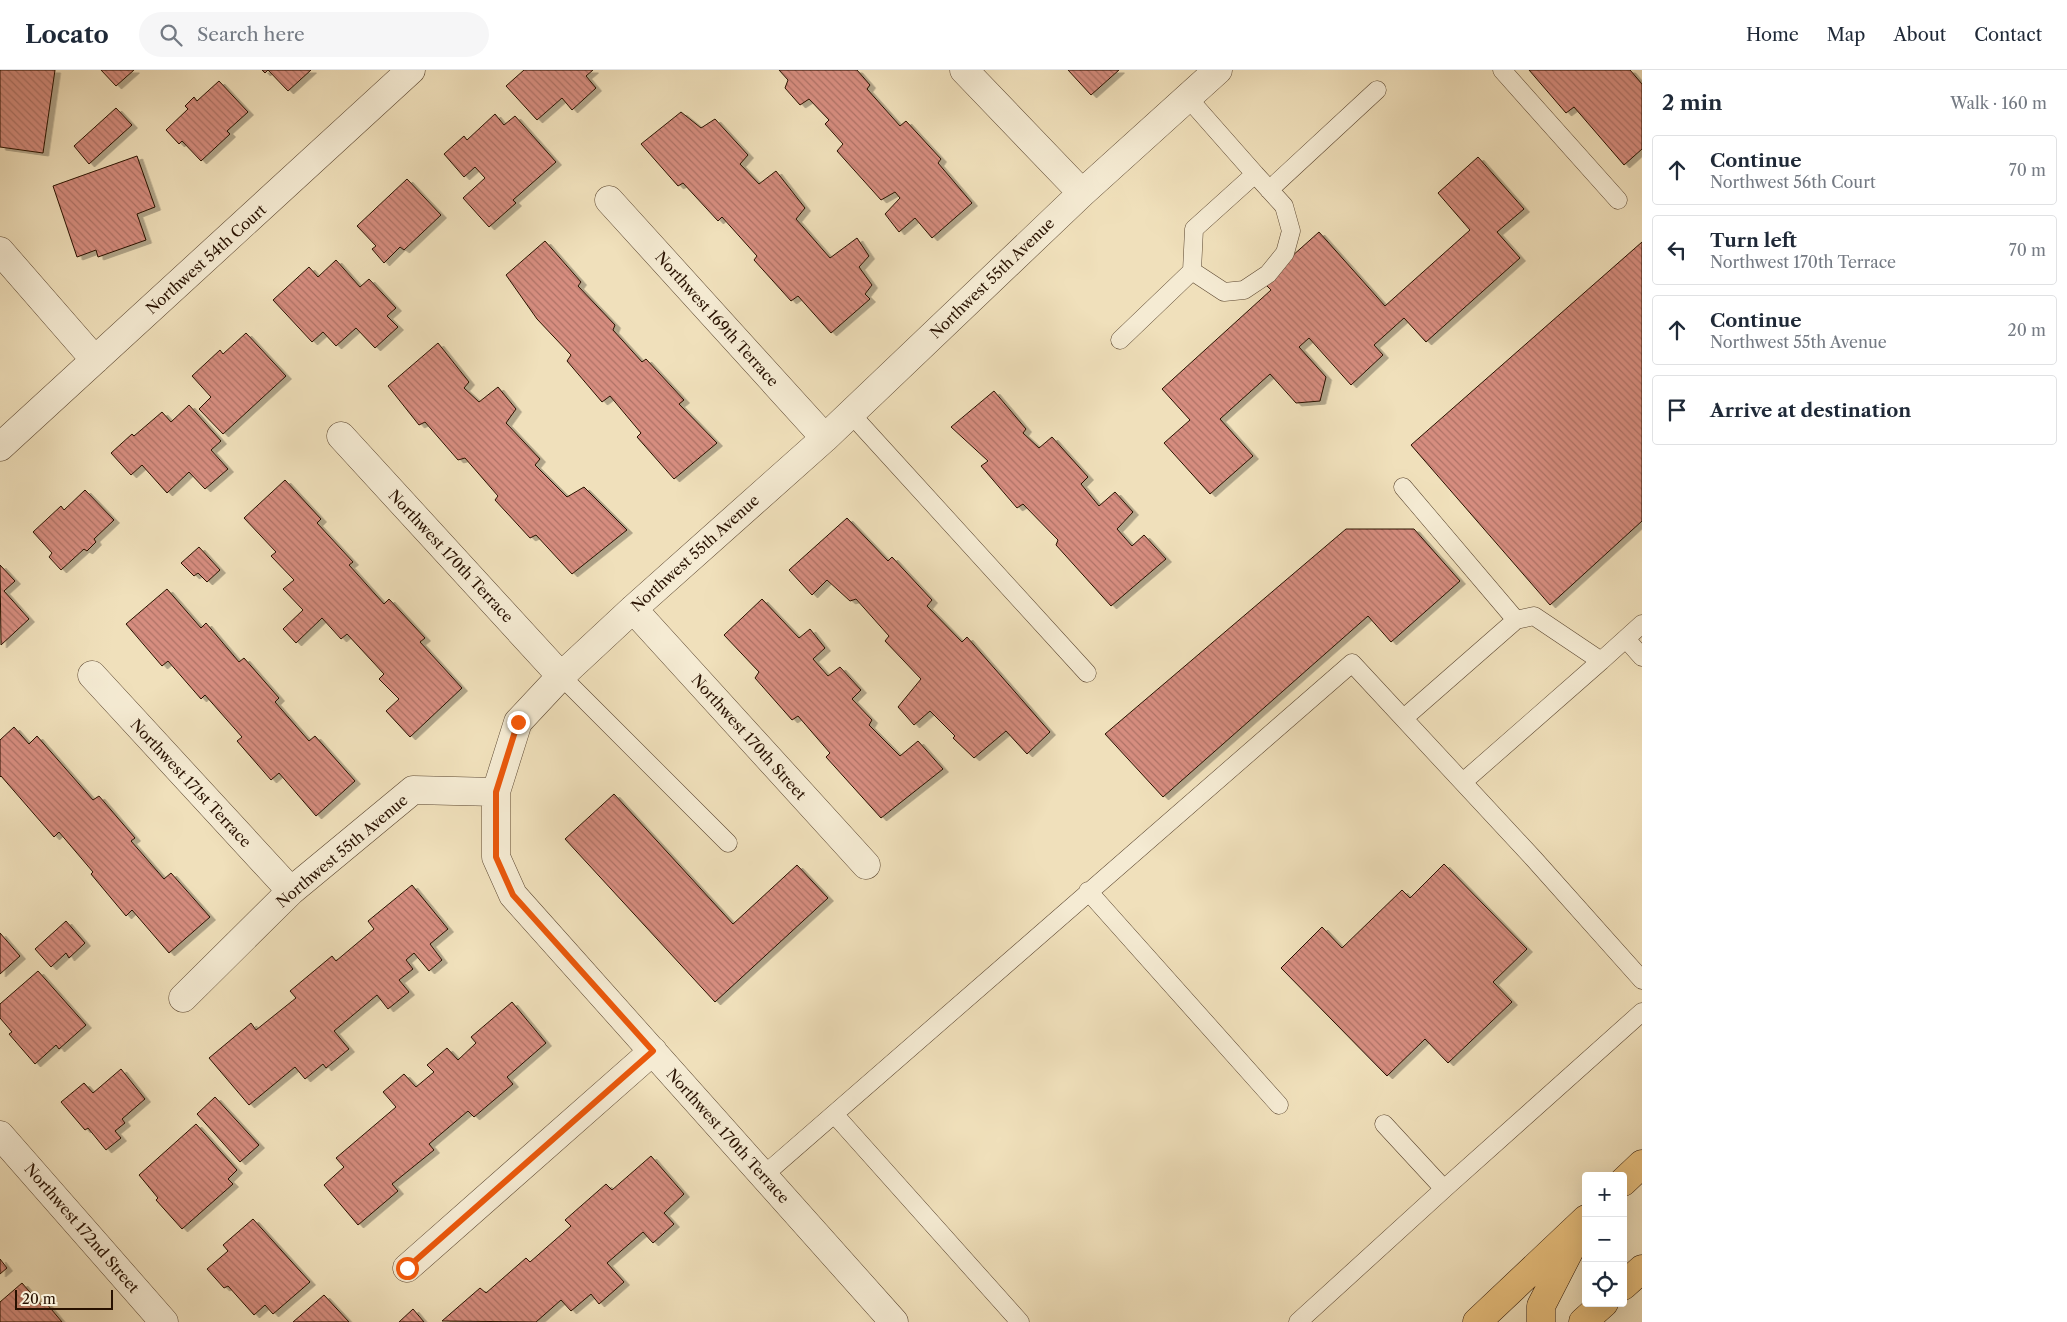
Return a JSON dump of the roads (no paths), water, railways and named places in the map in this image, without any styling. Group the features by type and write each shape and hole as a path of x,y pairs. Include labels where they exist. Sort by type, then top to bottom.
{"main road":[{"path":"1627,1178 1642,1164"},
{"path":"1477,1322 1582,1223"},
{"path":"1541,1322 1541,1306 1582,1227"},
{"path":"1627,1282 1642,1269"},
{"path":"1583,1322 1600,1307"}],"street":[{"name":"Northwest 54th Court","path":"0,447 411,70"},
{"path":"964,70 1082,193"},
{"name":"Northwest 55th Avenue","path":"183,998 291,891 413,790 496,792 518,722 561,676 633,608 825,438 1082,193 1218,70"},
{"name":"Northwest 169th Terrace","path":"610,200 825,438"},
{"path":"0,251 95,360"},
{"name":"Northwest 170th Terrace","path":"341,436 561,676"},
{"name":"Northwest 170th Street","path":"633,608 866,865"},
{"name":"Northwest 171st Terrace","path":"92,675 291,891"},
{"name":"Northwest 170th Terrace","path":"496,792 496,857 513,895 894,1322"},
{"path":"407,1268 653,1051"},
{"name":"Northwest 172nd Street","path":"0,1135 164,1322"}],"lane":[{"path":"1502,70 1618,200"},
{"path":"1269,190 1377,90"},
{"path":"1188,98 1284,206 1291,231 1284,253 1268,274 1244,290 1224,292 1192,271"},
{"path":"1120,340 1192,271 1194,229 1255,174"},
{"path":"851,414 1087,673"},
{"path":"1403,487 1516,620"},
{"path":"1404,718 1516,620 1534,616 1602,661"},
{"path":"1463,782 1642,624"},
{"path":"1626,639 1642,657"},
{"path":"764,1175 1352,663 1534,859 1642,980"},
{"path":"561,676 728,843"},
{"path":"1088,891 1279,1105"},
{"path":"1298,1322 1642,1012"},
{"path":"835,1115 1020,1322"},
{"path":"1384,1124 1444,1189"}]}
